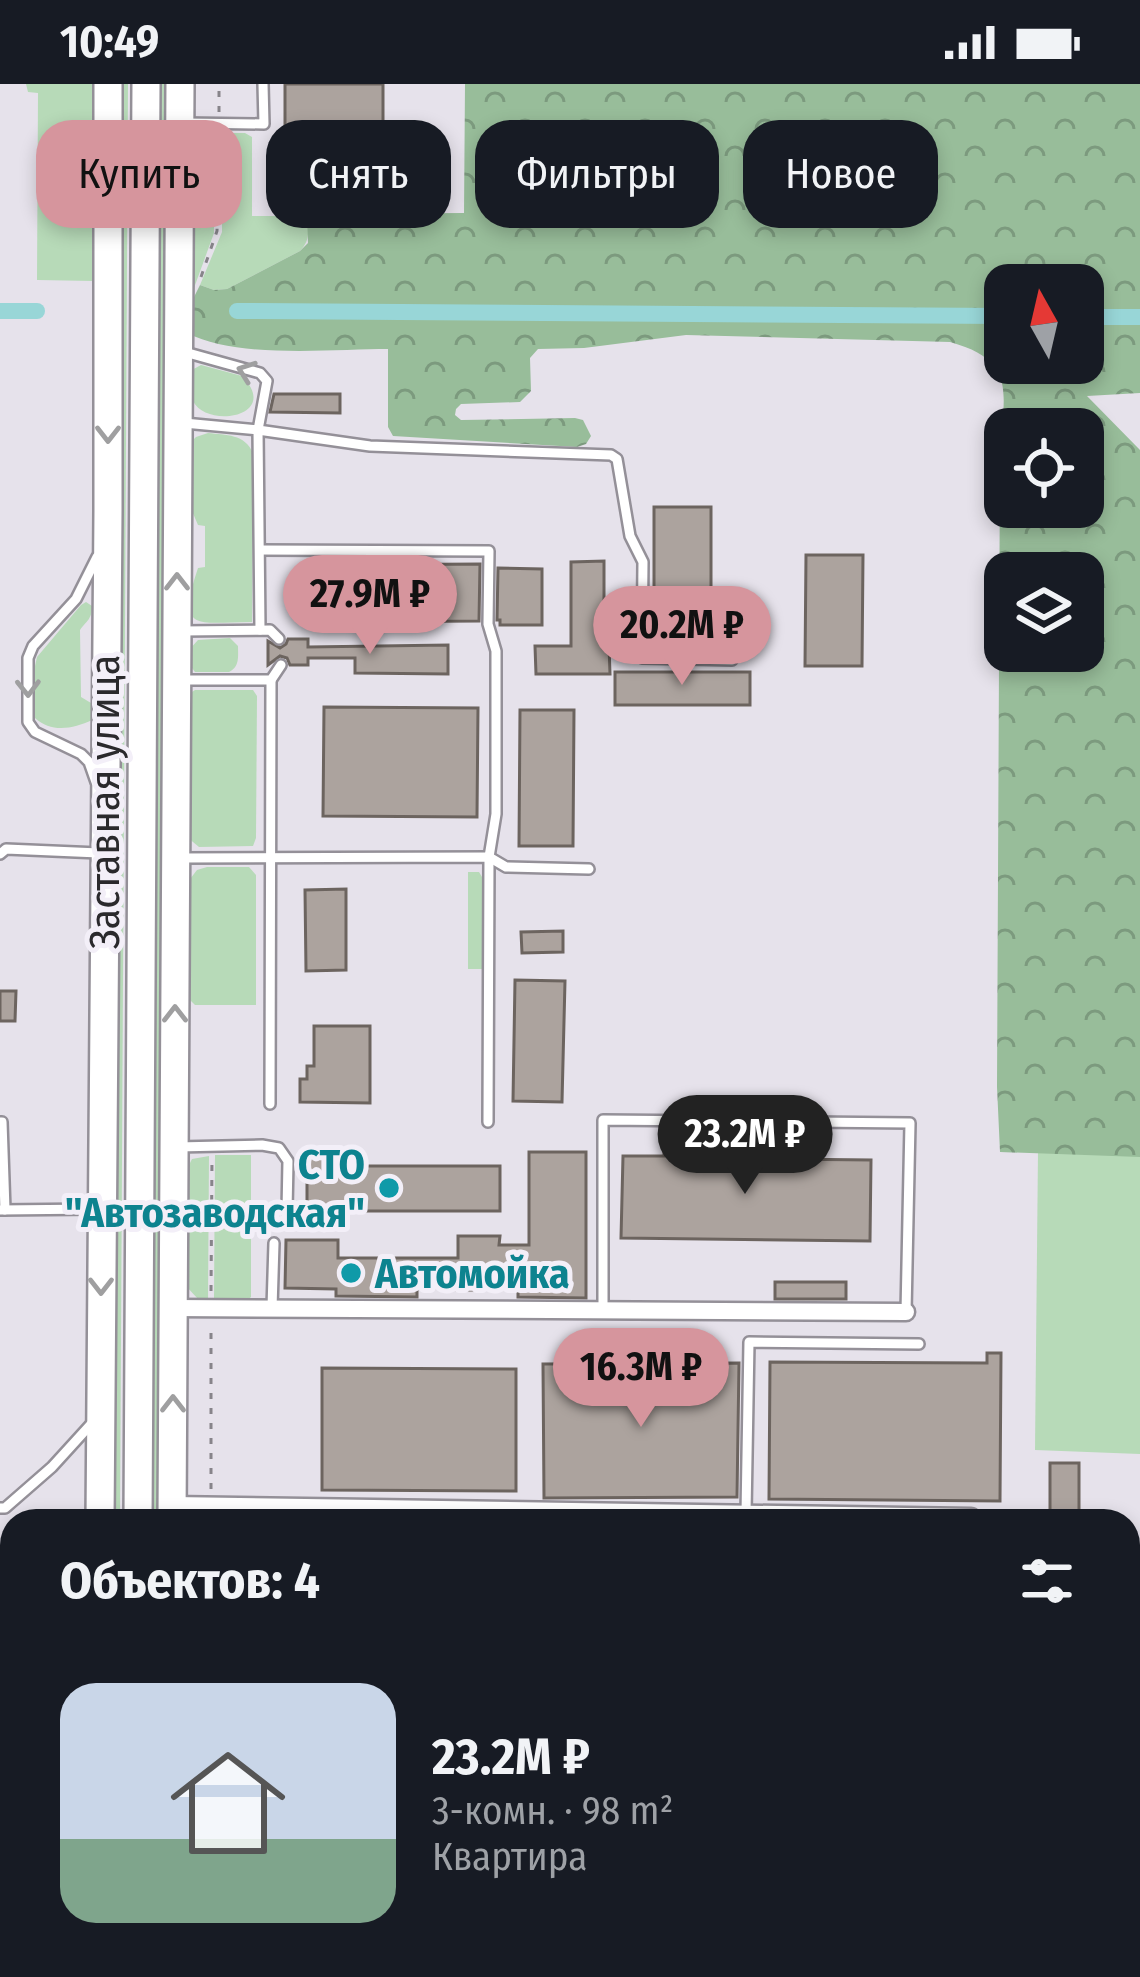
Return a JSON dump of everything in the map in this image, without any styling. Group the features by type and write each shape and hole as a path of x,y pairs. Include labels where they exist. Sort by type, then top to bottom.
{"main road":[{"name":"Заставная улица","path":"100,1509 108,84"},
{"name":"Заставная улица","path":"138,1509 146,84"},
{"name":"Заставная улица","path":"180,84 180,120"},
{"name":"Заставная улица","path":"172,1509 180,228"},
{"path":"108,317 145,316"}],"street":[{"path":"173,1308 906,1312"},
{"path":"192,1509 211,1505 478,1509"}],"lane":[{"path":"242,124 264,124 263,84"},
{"path":"179,350 264,376 267,381 258,430 260,630"},
{"path":"178,422 370,446 611,455 617,460 630,536 643,562 642,658 732,660"},
{"path":"105,816 89,762 35,732 28,722 28,658 86,583 108,511"},
{"path":"260,550 489,551 488,624 496,651 496,814 489,857 488,1123"},
{"path":"177,631 270,629 279,639"},
{"path":"269,1103 271,680 281,665"},
{"path":"177,680 271,680"},
{"path":"0,854 6,849 105,853"},
{"path":"176,858 489,857 506,867 589,869"},
{"path":"602,1310 603,1120 910,1123 906,1312"},
{"path":"0,1122 3,1210 101,1209"},
{"path":"174,1148 279,1148 288,1161 287,1211"},
{"path":"272,1308 274,1243"},
{"path":"746,1509 749,1342 919,1344"},
{"path":"0,1508 52,1467 101,1414"}],"path":[{"path":"219,84 219,120"},
{"path":"202,274 217,228"},
{"path":"211,1505 212,1146"}],"green space":[{"path":"26,84 92,84 95,120 38,120 38,93 28,92"},
{"path":"120,84 128,84 128,120 120,120"},
{"path":"160,84 169,84 169,120 160,120"},
{"path":"465,84 1140,84 1140,393 1087,396 1099,408 1003,408 1002,384 1104,384 1104,264 984,264 984,357 950,342 686,335 538,349 530,358 531,391 520,402 461,404 456,409 461,420 583,420 591,436 577,447 393,436 388,427 388,349 257,349 188,333 189,307 200,285 227,289 300,251 308,243 307,228 451,228 451,213 464,213"},
{"path":"245,133 252,137 252,216 266,216 266,228 308,228 308,235 300,251 227,289 214,290 200,285 222,228 242,228"},
{"path":"37,228 94,228 94,281 37,280"},
{"path":"119,228 127,228 120,1509 111,1509"},
{"path":"159,228 168,228 160,1509 151,1509"},
{"path":"190,228 214,228 214,233 190,299"},
{"path":"201,365 242,376 252,390 248,409 225,416 200,410 192,398 190,371"},
{"path":"1104,413 1140,450 1140,1157 1000,1152 999,672 1104,672 1104,552 1000,552 1000,528 1104,528"},
{"path":"208,433 240,439 253,453 252,622 205,622 191,614 198,568 205,567 205,526 198,525 189,504 189,444"},
{"path":"86,602 92,606 80,630 81,697 91,703 92,720 55,728 35,718 37,657"},
{"path":"230,638 238,646 233,670 195,672 189,664 189,650 198,640"},
{"path":"195,690 253,690 257,696 253,846 199,847 187,837 189,694"},
{"path":"249,867 256,875 256,1005 195,1005 188,998 187,883 197,870"},
{"path":"468,872 479,872 482,877 482,969 468,969"},
{"path":"1038,1151 1140,1155 1140,1454 1035,1450"},
{"path":"215,1155 251,1155 251,1297 246,1301 214,1299"},
{"path":"209,1156 208,1302 199,1300 185,1285 186,1171 192,1159"}],"building":[{"path":"285,84 383,84 383,120 285,120"},
{"path":"274,394 340,394 340,413 270,412"},
{"path":"654,507 711,507 711,634 654,634"},
{"path":"806,555 863,555 862,666 805,666"},
{"path":"604,561 604,645 609,645 610,674 536,674 535,646 571,646 571,562"},
{"path":"480,564 479,621 323,622 322,565"},
{"path":"498,568 542,569 542,625 500,625"},
{"path":"288,639 308,639 308,647 448,645 448,674 355,673 355,658 308,658 308,665 290,665 280,656 268,665 268,641 280,648"},
{"path":"615,672 750,672 750,705 615,705"},
{"path":"324,707 478,708 477,817 323,816"},
{"path":"520,710 574,710 573,846 519,846"},
{"path":"346,889 346,970 306,971 305,890"},
{"path":"563,931 563,952 522,953 521,932"},
{"path":"515,980 565,981 562,1102 513,1101"},
{"path":"0,991 16,991 15,1021 0,1021"},
{"path":"314,1026 370,1026 370,1103 300,1102 300,1079 307,1079 307,1066 314,1066"},
{"path":"664,1137 690,1137 690,1158 748,1158 748,1144 781,1144 781,1159 871,1160 870,1241 621,1238 623,1156 664,1156"},
{"name":"СТО \"Автозаводская\"","path":"307,1151 330,1152 330,1166 500,1166 500,1211 307,1215"},
{"path":"529,1152 586,1152 586,1298 518,1297 518,1280 478,1280 478,1290 457,1290 457,1278 417,1278 417,1297 336,1296 336,1289 285,1288 286,1240 338,1240 338,1258 458,1258 458,1236 500,1236 499,1245 529,1245"},
{"path":"775,1282 846,1282 846,1299 775,1299"},
{"path":"987,1353 1001,1353 1000,1501 769,1499 770,1362 987,1363"},
{"path":"739,1363 737,1497 544,1498 543,1364"},
{"path":"322,1368 516,1369 516,1491 322,1490"},
{"path":"1050,1463 1079,1463 1079,1509 1050,1509"}],"waterway":[{"path":"0,311 37,311"},
{"path":"237,311 984,316"},
{"path":"1104,317 1140,317"}],"place":[{"name":"СТО \"Автозаводская\"","path":"389,1188"},
{"name":"Автомойка","path":"351,1273"}]}
